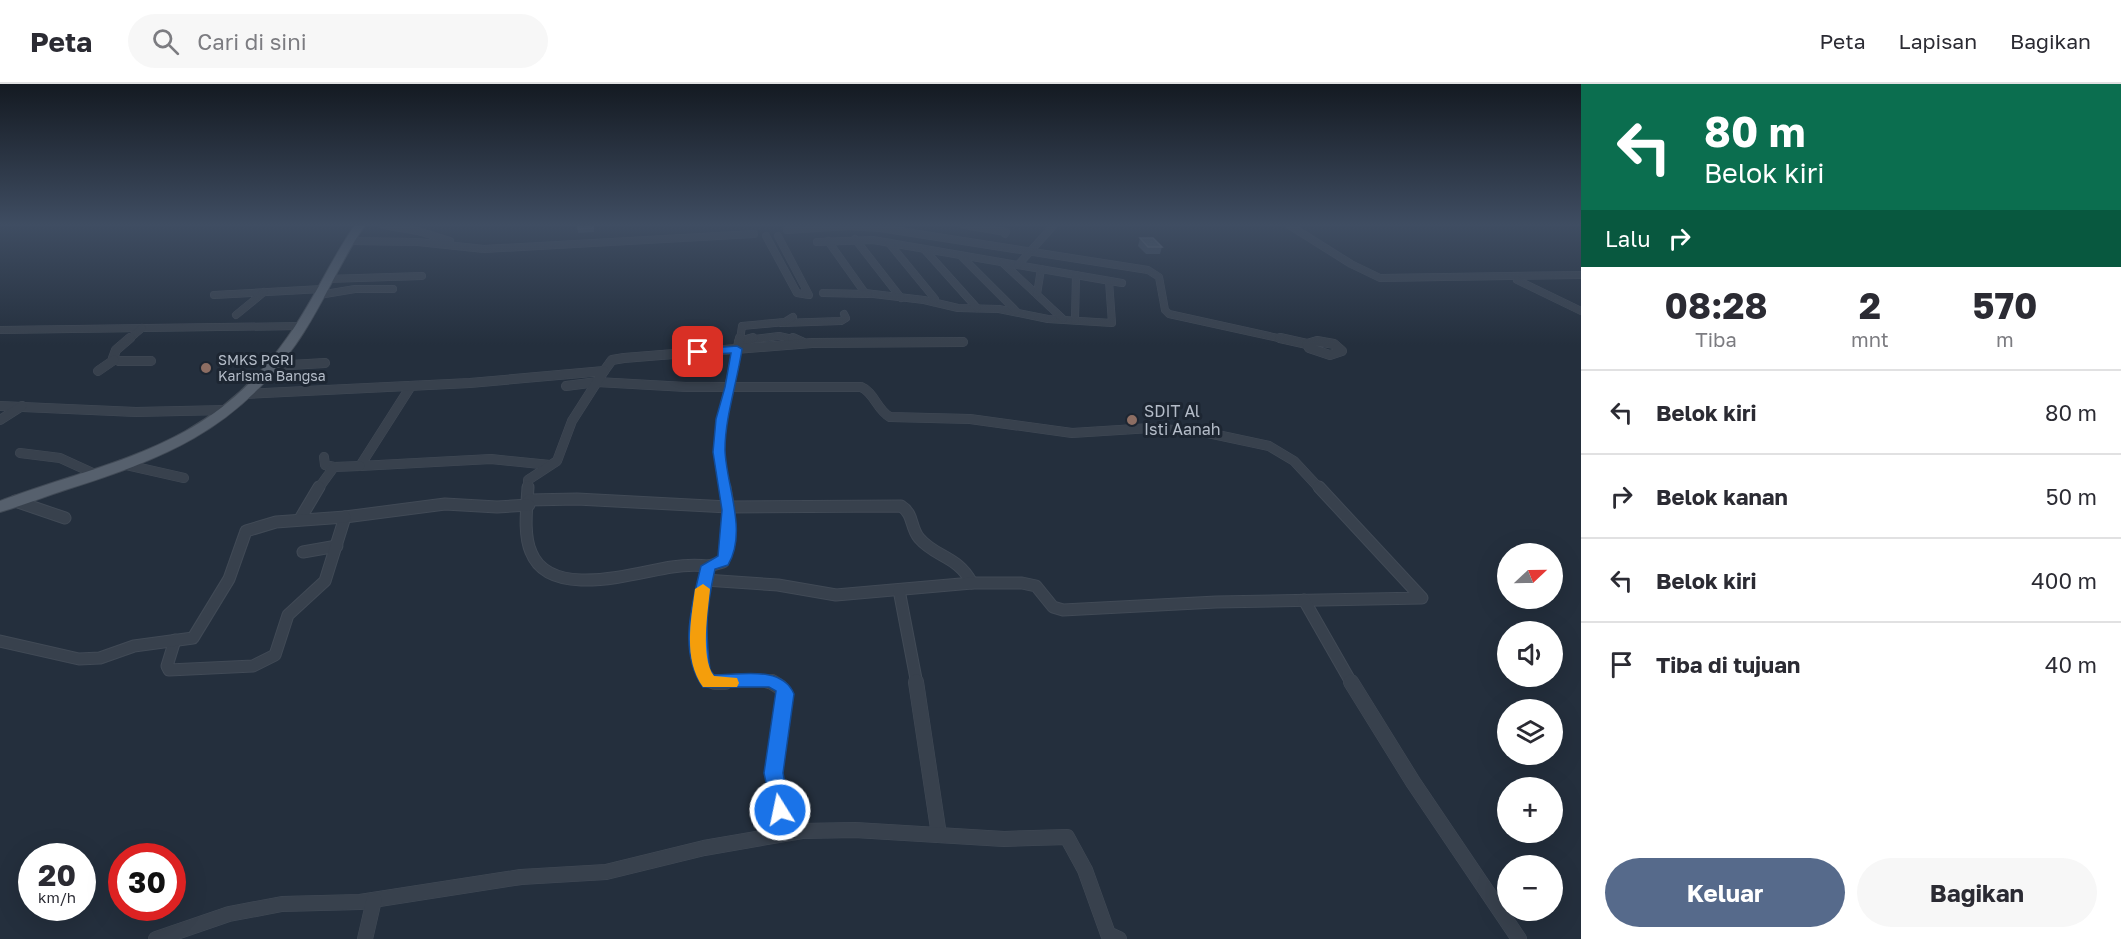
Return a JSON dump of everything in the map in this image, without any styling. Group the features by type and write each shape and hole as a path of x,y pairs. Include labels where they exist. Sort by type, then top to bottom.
{"main road":[{"path":"0,507 122,464 190,436 245,394 273,366 302,326 336,265"}],"street":[{"path":"781,265 796,293 809,294 795,265"},
{"path":"846,265 868,294"},
{"path":"875,265 901,298"},
{"path":"907,265 935,299 933,302"},
{"path":"938,265 976,308"},
{"path":"970,265 1016,311"},
{"path":"1005,265 1063,319"},
{"path":"1014,265 1122,284"},
{"path":"1119,265 1154,273 1159,277 1165,310 1169,314 1307,344"},
{"path":"1353,265 1380,278 1581,275"},
{"path":"1037,294 1041,269"},
{"path":"1075,320 1076,275"},
{"path":"214,295 323,288 422,276"},
{"path":"1506,276 1529,284 1581,311"},
{"path":"823,293 868,294 933,302 948,307 1016,311 1063,319 1112,323 1109,281"},
{"path":"323,288 393,289"},
{"path":"236,315 264,292"},
{"path":"944,315 948,307"},
{"path":"779,322 792,324 804,321 841,321 846,318 844,314"},
{"path":"793,317 789,321 742,326 738,345 731,387 722,419 719,452 728,507 723,562 709,566 670,565 604,581 551,572 531,554 528,543 529,477 551,465 562,453 564,438 572,421 604,371 610,363 619,358 738,345 963,342"},
{"path":"0,330 302,326"},
{"path":"114,360 116,350 142,328"},
{"path":"98,371 114,360 151,361"},
{"path":"273,366 325,363"},
{"path":"245,394 411,386 604,371"},
{"path":"566,386 597,382 731,387 863,388 881,412 890,417 970,418 1072,433 1151,428 1208,433 1269,446 1294,462 1420,593 1422,598 1304,600 1063,610 1053,607 1042,591 1028,584 972,583 836,595 778,585 705,580"},
{"path":"360,466 411,386"},
{"path":"0,420 23,405"},
{"path":"0,406 23,405 136,412 226,410"},
{"path":"20,453 60,458 95,474"},
{"path":"324,457 325,465 334,467 491,459 551,465"},
{"path":"122,464 184,478"},
{"path":"300,519 311,498 334,467"},
{"path":"0,641 79,659 100,658 134,646 193,638 199,632 214,600 229,579 246,531 265,524 300,519 345,517 445,504 497,507 578,499 728,507 901,506 909,511 919,539 960,563 972,583"},
{"path":"15,501 65,518"},
{"path":"176,640 167,666 169,670 253,666 269,660 277,652 288,615 325,581 345,517"},
{"path":"303,552 337,546"},
{"path":"709,566 697,630 705,678 716,683 772,681 783,687 785,694 774,773 787,833"},
{"path":"899,590 919,685 921,727 939,836"},
{"path":"1304,600 1336,659 1413,782 1519,939"},
{"path":"156,939 229,914 282,904 374,900 521,877 606,872 704,848 787,833 855,831 1013,840 1066,837 1085,870 1108,934 1119,939"},
{"path":"365,939 374,900"}],"slow traffic":[{"path":"703,589 698,609 697,630 702,672 710,682 731,683"}],"place":[{"name":"SMKS PGRI Karisma Bangsa","path":"206,368"},
{"name":"SDIT Al Isti Aanah","path":"1132,420"}],"route":[{"path":"698,352 737,349 731,387 722,419 719,452 729,510 725,556 723,562 709,566 698,609 697,630 702,672 710,682 772,681 783,687 785,694 780,737 774,758 780,810"}]}
